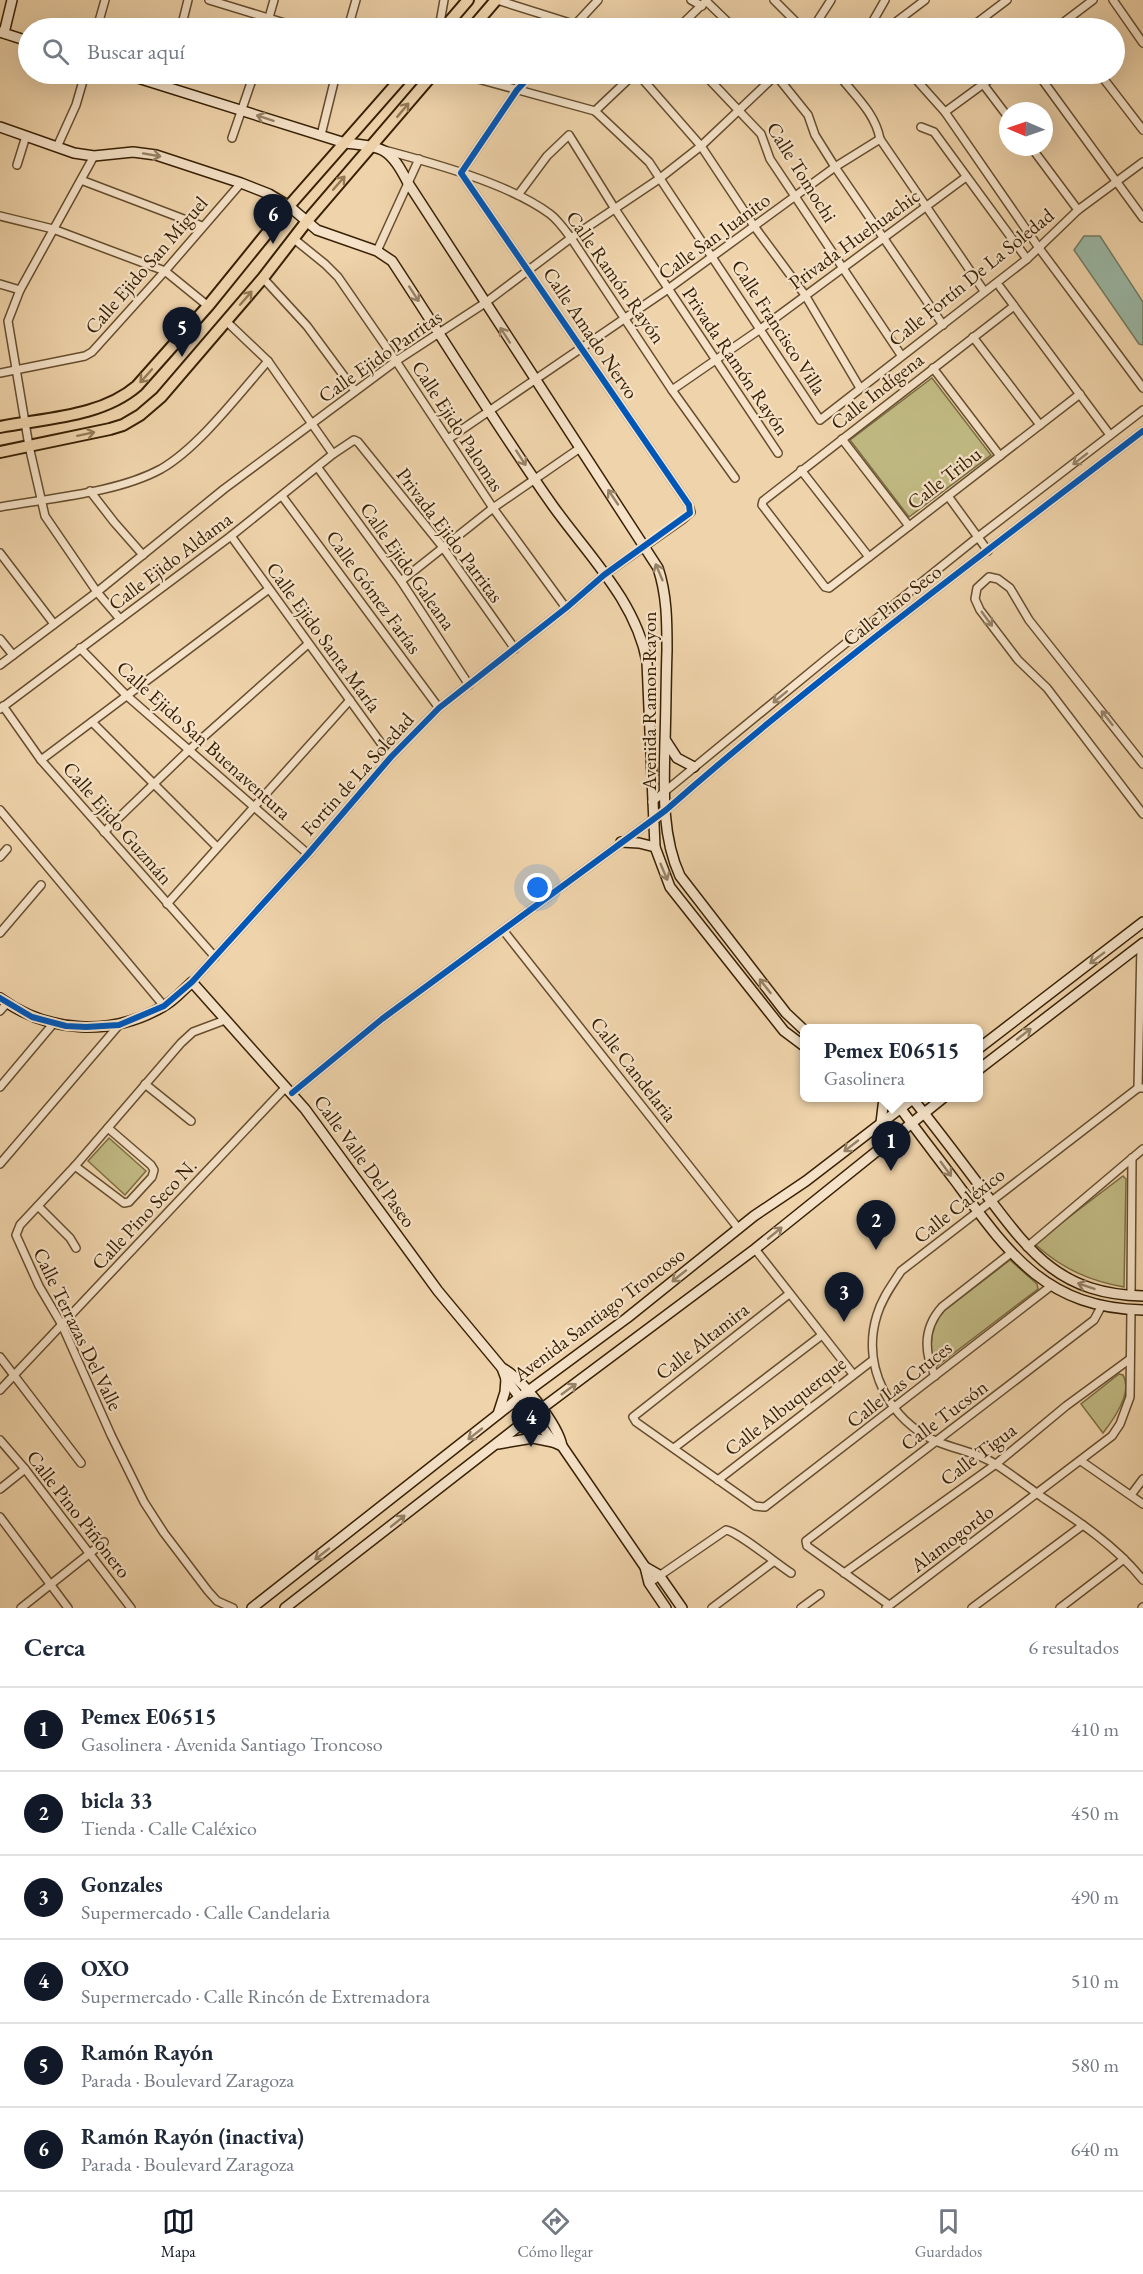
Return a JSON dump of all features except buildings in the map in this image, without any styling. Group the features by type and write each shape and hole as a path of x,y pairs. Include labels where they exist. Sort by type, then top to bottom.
{"main road":[{"path":"12,0 2,32 18,38"},
{"path":"453,18 468,0"},
{"path":"481,18 496,0"},
{"name":"Calle Ramón Rayón","path":"156,84 345,143 383,149"},
{"path":"0,427 108,406 137,386 208,306 289,206 396,84"},
{"path":"0,452 110,429 131,420 151,407 263,278 307,220 425,84"},
{"name":"Avenida Ramon Rayon","path":"0,127 74,153 94,156 116,152 156,154 241,183 289,206 311,226 323,233 377,251 392,261 535,479 629,610 645,649 647,662 655,847 670,886 784,1031 800,1043"},
{"path":"383,149 394,158 408,183"},
{"name":"Avenida Ramon Rayon","path":"408,183 534,379 646,546 658,568 664,584 667,615 664,792 668,845 680,876 786,1013 800,1026"},
{"path":"665,740 677,758 694,767"},
{"path":"621,842 655,847"},
{"path":"983,1045 1143,922"},
{"path":"983,1066 1142,944"},
{"name":"Fortin de La Soledad","path":"119,1025 164,1006 192,982"},
{"name":"Calle Valle Del Paseo","path":"192,982 289,1090 335,1148 438,1291 502,1368 506,1379 526,1397"},
{"path":"3,1000 32,1017 53,1024 86,1027 119,1025"},
{"path":"881,1123 884,1102"},
{"path":"896,1102 978,1212 1011,1253 1035,1276 1068,1296 1101,1307 1143,1310"},
{"name":"Avenida Santiago Troncoso","path":"252,1608 498,1416 526,1397 738,1228 806,1181 908,1102"},
{"path":"916,1102 1027,1247 1042,1262 1074,1282 1104,1291 1143,1296"},
{"name":"Avenida Santiago Troncoso","path":"285,1608 533,1415 755,1249 938,1102"},
{"name":"Calle Valle Del Paseo","path":"502,1368 512,1372 526,1397"},
{"path":"498,1416 506,1379"},
{"path":"526,1397 541,1409 561,1438 558,1444"},
{"path":"526,1397 533,1415 558,1444 645,1567 649,1583 666,1608"},
{"path":"496,1444 533,1438 558,1444"},
{"path":"645,1567 659,1575 682,1608"}],"street":[{"path":"100,18 105,0"},
{"path":"184,18 188,0"},
{"path":"209,0 266,18"},
{"path":"269,18 274,0"},
{"path":"351,18 356,0"},
{"path":"441,18 444,0"},
{"path":"496,0 548,18"},
{"path":"582,18 598,0"},
{"path":"691,0 705,2 723,18"},
{"path":"774,0 792,18"},
{"path":"819,18 831,0"},
{"path":"875,18 885,0"},
{"path":"901,18 925,0"},
{"path":"983,18 1007,0"},
{"path":"1072,18 1093,0"},
{"path":"1113,0 1143,44"},
{"path":"688,18 705,2"},
{"path":"57,147 76,105 82,84"},
{"path":"232,138 250,84"},
{"path":"321,135 334,84"},
{"name":"Calle Francisco Villa","path":"496,84 596,111 649,162 820,420"},
{"path":"461,173 523,84"},
{"path":"596,111 625,84"},
{"path":"645,84 701,147 754,226 805,295 860,388"},
{"name":"Calle Tomochi","path":"714,84 761,134 770,159 901,355"},
{"name":"Calle Ejido Parritas","path":"0,665 97,592 224,489 355,391 396,361 485,303 572,238 659,180 701,147 766,84"},
{"path":"784,84 808,115 815,135 943,325"},
{"path":"846,84 876,123 880,139 984,291"},
{"path":"921,84 945,111 1039,248 1143,387"},
{"path":"945,111 983,84 999,105"},
{"path":"1045,84 1116,182 1140,208 1143,218"},
{"path":"1108,84 1143,130"},
{"path":"921,127 934,132 1027,259"},
{"name":"Privada Ramón Rayón","path":"518,195 547,156 569,135 615,210 778,453"},
{"path":"17,165 26,136"},
{"name":"Calle San Juanito","path":"447,440 668,289 796,198 836,166 880,139"},
{"name":"Calle Ramón Rayón","path":"383,149 461,173 518,195 552,216 572,238 672,390 735,478"},
{"path":"94,156 20,290 8,321 29,446 40,500 48,522 97,592 120,619"},
{"path":"1037,156 1078,210"},
{"path":"377,251 419,159"},
{"name":"Calle Fortín De La Soledad","path":"820,420 1027,259 1078,210 1143,162"},
{"name":"Calle Amado Nervo","path":"461,173 580,350 690,507 690,513"},
{"name":"Privada Huehuachic","path":"672,390 759,330 966,177"},
{"path":"81,180 202,226"},
{"name":"Calle Ejido San Miguel","path":"0,373 85,356 92,352 241,183"},
{"path":"0,216 53,230 165,271 208,306"},
{"name":"Calle Ejido Palomas","path":"294,239 332,270 396,361 493,508 566,608"},
{"path":"263,278 307,326 355,391"},
{"path":"0,284 20,290"},
{"path":"1000,287 1110,435"},
{"name":"Calle Indígena","path":"828,588 761,503 1014,306"},
{"path":"226,321 268,361 333,454"},
{"path":"974,337 1040,425"},
{"path":"0,507 127,483 162,468 184,452 206,430 268,361"},
{"path":"933,368 1000,456"},
{"name":"Calle Tribu","path":"828,588 1080,394"},
{"name":"Calle Pino Seco","path":"652,802 978,537 1143,410"},
{"name":"Calle Pino Seco","path":"503,930 666,810 831,674 987,550 1143,431"},
{"path":"842,439 909,526"},
{"name":"Calle Ejido Aldama","path":"2,707 231,536 333,454 352,440 358,442"},
{"name":"Privada Ejido Parritas","path":"358,442 442,546 515,649"},
{"path":"401,581 442,546 493,508 580,448"},
{"name":"Calle Ejido Galeana","path":"318,468 401,581 469,685"},
{"path":"801,470 869,557"},
{"path":"90,491 143,555"},
{"name":"Calle Gómez Farías","path":"282,496 439,708"},
{"path":"948,496 987,550"},
{"name":"Fortin de La Soledad","path":"192,982 308,854 391,757 439,708 566,608 604,575 690,513"},
{"name":"Calle Ejido Santa María","path":"231,536 391,757"},
{"path":"0,553 54,624"},
{"path":"1143,764 1029,620 1010,588 998,579 989,577 983,581 977,588 975,599 980,610 1018,660 1047,688 1143,814"},
{"path":"41,760 268,589"},
{"path":"0,639 13,655"},
{"path":"104,832 190,749 308,644"},
{"name":"Calle Ejido San Buenaventura","path":"80,648 126,695 308,854"},
{"path":"167,904 350,700"},
{"name":"Calle Ejido Guzmán","path":"2,707 41,760 215,957"},
{"path":"92,722 218,847"},
{"path":"0,810 164,1006"},
{"path":"0,857 8,849"},
{"path":"0,933 41,885"},
{"name":"Calle Pino Seco N.","path":"0,1390 16,1376 289,1090 503,930"},
{"name":"Calle Candelaria","path":"503,930 738,1228"},
{"path":"1141,1088 1142,944"},
{"path":"0,1011 3,1000"},
{"name":"Calle Terrazas Del Valle","path":"225,1020 193,1032 20,1225 16,1235 62,1326 144,1502 164,1533 218,1605 233,1608"},
{"path":"0,1087 53,1024"},
{"path":"0,1164 119,1025"},
{"path":"145,1084 191,1121"},
{"name":"Calle Caléxico","path":"1141,1088 902,1271 887,1291 877,1314 872,1337 873,1360 886,1397 904,1421 937,1441 958,1447 996,1464 1083,1525 1124,1559 1143,1580"},
{"path":"75,1166 124,1203 129,1202 152,1177 154,1170 151,1165 108,1128"},
{"path":"1027,1247 1143,1149"},
{"path":"1131,1295 1132,1158"},
{"path":"38,1206 70,1238 76,1248"},
{"path":"755,1249 853,1374"},
{"path":"935,1376 926,1351 927,1333 932,1318 942,1307 1011,1253"},
{"name":"Calle Las Cruces","path":"717,1480 755,1506 765,1507 1051,1286"},
{"name":"Calle Altamira","path":"674,1448 636,1422 634,1415 789,1294"},
{"name":"Calle Tucsón","path":"844,1573 807,1546 808,1538 1094,1320 1101,1307"},
{"name":"Alamogordo","path":"887,1607 1112,1436 1120,1424 1130,1397 1131,1310"},
{"path":"717,1480 674,1448 822,1335"},
{"path":"0,1357 81,1463"},
{"name":"Calle Tigua","path":"844,1573 996,1464 1066,1406 1130,1359"},
{"name":"Calle Albuquerque","path":"717,1480 873,1360"},
{"name":"Calle Pino Piñonero","path":"0,1440 25,1469 131,1608"},
{"path":"1081,1461 1143,1504"},
{"path":"0,1489 25,1469"},
{"path":"1131,1495 1143,1479"},
{"path":"0,1516 68,1608"},
{"path":"972,1608 1083,1525"},
{"path":"649,1583 722,1531 730,1530 791,1573"},
{"path":"21,1608 104,1542"},
{"path":"1060,1608 1124,1559"},
{"path":"712,1608 773,1562"},
{"path":"844,1573 887,1607"},
{"path":"801,1608 820,1593"}],"shaded area":[{"path":"1084,236 1100,236 1143,302 1143,345 1139,344 1074,250"},
{"path":"932,378 991,455 909,517 850,440"},
{"path":"109,1138 146,1171 125,1195 88,1161"},
{"path":"1123,1176 1126,1179 1124,1287 1078,1273 1057,1261 1035,1243"},
{"path":"1010,1260 1037,1284 1038,1289 937,1366 931,1353 930,1340 933,1327 940,1314"},
{"path":"1119,1374 1123,1375 1125,1382 1124,1397 1117,1413 1103,1433 1081,1404"}],"cycle path":[{"path":"0,998 32,1017 66,1026 86,1027 119,1025 164,1006 192,982 308,854 391,757 439,708 566,608 604,575 690,513 689,505 461,173 523,84"},
{"path":"292,1093 382,1019 666,810 841,664 1143,431"}],"place":[{"name":"Ramón Rayón (inactiva)","path":"273,244"},
{"name":"Ramón Rayón","path":"182,357"},
{"name":"Pemex E06515","path":"891,1171"},
{"name":"bicla 33","path":"876,1250"},
{"name":"Gonzales","path":"844,1322"},
{"name":"OXO","path":"531,1447"}]}
